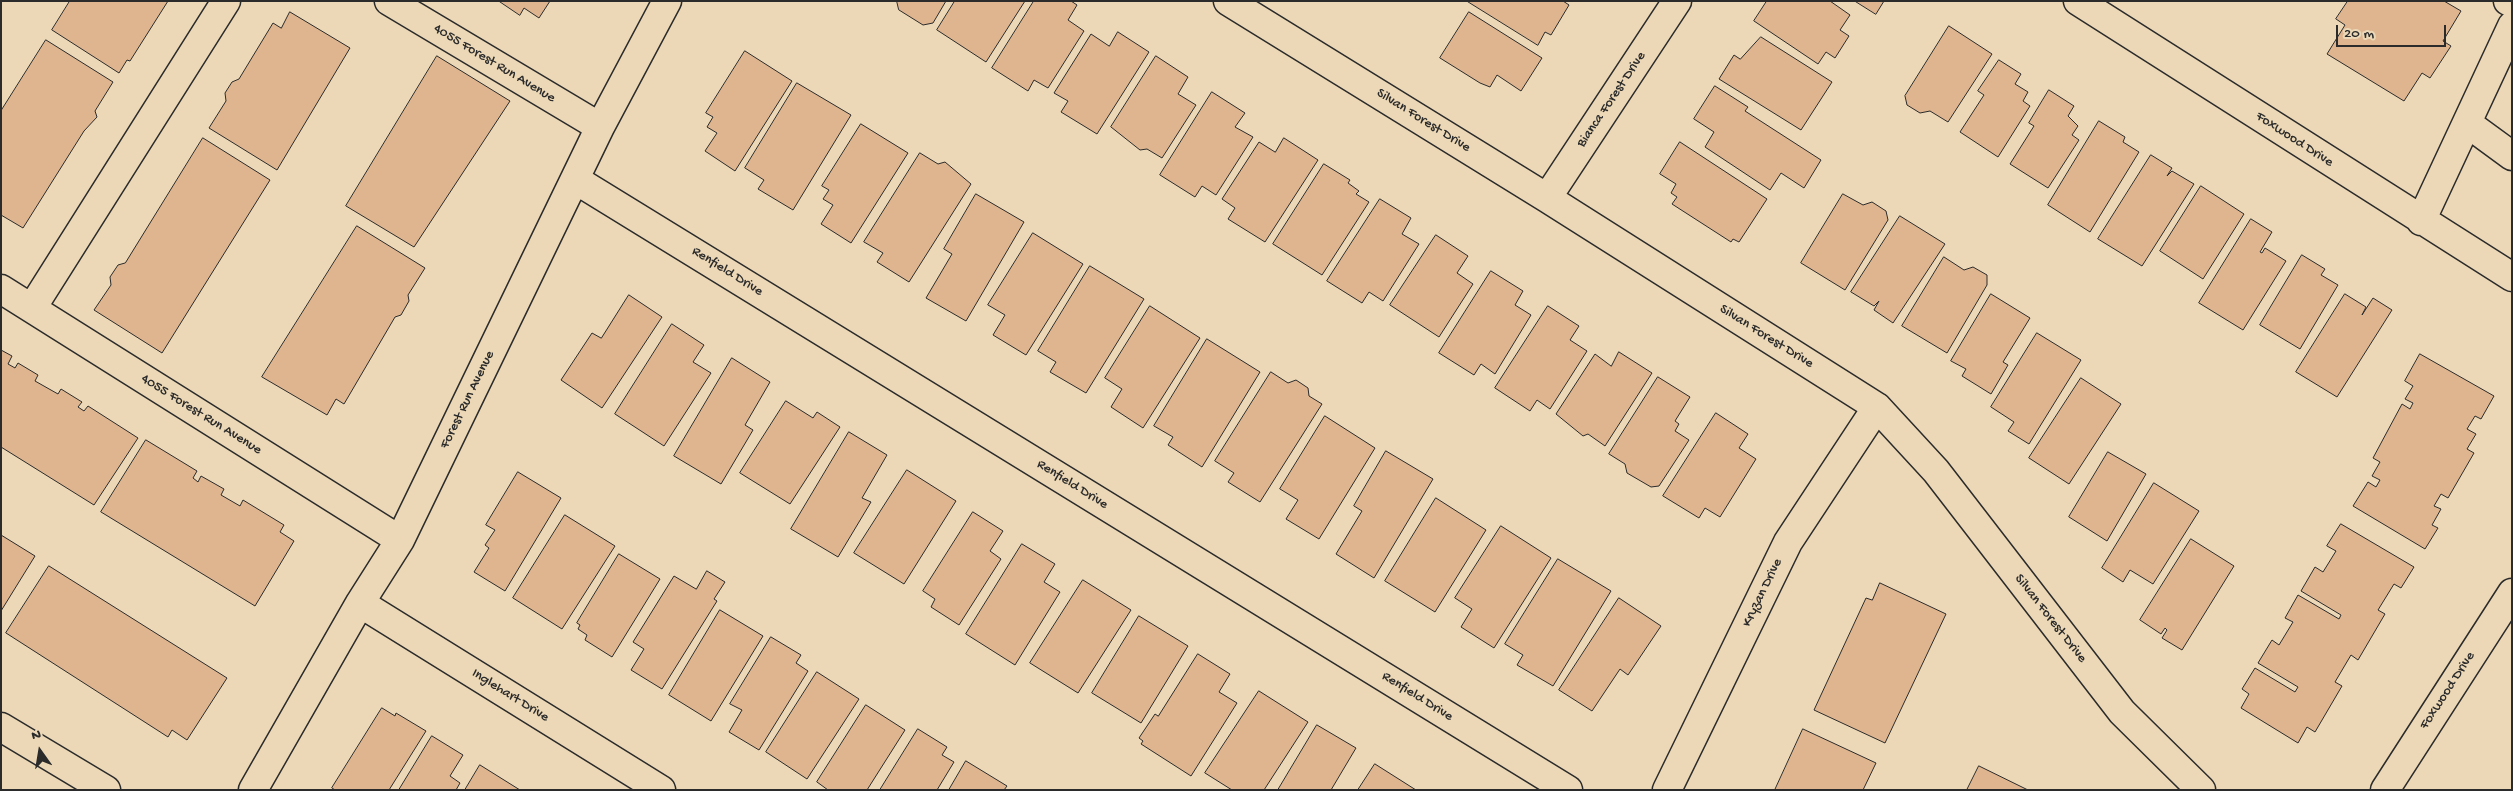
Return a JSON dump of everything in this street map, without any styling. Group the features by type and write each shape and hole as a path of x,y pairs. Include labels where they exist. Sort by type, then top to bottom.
{"street":[{"path":"32,308 226,1"},
{"name":"4055 Forest Run Avenue","path":"389,1 600,127"},
{"name":"Forest Run Avenue","path":"253,790 360,603 400,540 600,127 667,1"},
{"name":"Silvan Forest Drive","path":"1228,1 1546,198 1877,408 1936,471 2122,712 2201,790"},
{"name":"Bianca Forest Drive","path":"1546,198 1677,1"},
{"name":"Foxwood Drive","path":"2078,1 2511,277"},
{"path":"2508,1 2512,3"},
{"path":"2421,221 2512,26"},
{"path":"2467,122 2512,156"},
{"name":"Renfield Drive","path":"576,180 1568,790"},
{"name":"4055 Forest Run Avenue","path":"1,289 400,540"},
{"name":"Kryzan Drive","path":"1667,790 1788,542 1877,408"},
{"name":"Foxwood Drive","path":"2385,790 2512,593"},
{"name":"Inglehart Drive","path":"360,603 661,790"},
{"path":"1,727 106,790"}],"building":[{"path":"70,1 168,1 130,61 127,60 119,73 52,30"},
{"path":"499,1 550,1 539,18 524,8 520,15"},
{"path":"897,1 946,1 933,23 923,25 899,10"},
{"path":"955,1 1025,1 986,62 937,30"},
{"path":"1034,1 1071,1 1077,5 1068,20 1084,31 1048,88 1034,80 1028,91 992,68"},
{"path":"1467,1 1563,1 1569,5 1551,35 1545,32 1538,45"},
{"path":"1767,1 1830,1 1850,15 1840,30 1849,36 1835,58 1826,52 1818,64 1754,21"},
{"path":"1855,1 1884,1 1876,14"},
{"path":"2348,1 2444,1 2461,11 2443,41 2451,46 2430,78 2422,73 2404,101 2327,54 2345,25 2336,19"},
{"path":"290,12 350,48 277,170 209,128 226,101 225,93 232,82 239,79 273,23 281,28"},
{"path":"1469,12 1542,58 1521,91 1497,75 1490,87 1480,83 1440,58"},
{"path":"1949,26 1992,54 1948,122 1930,111 1920,113 1907,105 1905,96"},
{"path":"1118,32 1149,52 1097,134 1061,112 1068,101 1054,93 1091,34 1109,46"},
{"path":"1761,37 1832,82 1801,130 1719,79 1734,55 1740,59"},
{"path":"46,40 113,82 95,111 97,117 84,131 23,228 1,215 1,111"},
{"path":"745,51 792,81 735,171 705,151 717,133 707,127 713,117 706,113"},
{"path":"437,56 510,101 414,247 346,206"},
{"path":"1156,56 1188,77 1178,94 1196,105 1162,158 1147,149 1140,150 1111,127"},
{"path":"1999,60 2021,74 2015,84 2028,92 2023,101 2030,106 1998,157 1960,132 1984,95 1978,91"},
{"path":"797,83 851,115 793,210 758,189 764,180 745,168"},
{"path":"1715,86 1748,107 1745,111 1821,160 1804,188 1781,173 1770,190 1705,147 1714,132 1694,119"},
{"path":"2049,90 2074,106 2068,116 2078,126 2072,135 2079,140 2048,188 2010,164 2034,126 2029,123"},
{"path":"1212,92 1245,113 1235,127 1253,137 1216,195 1202,186 1195,197 1160,175"},
{"path":"2099,121 2125,137 2123,142 2139,152 2090,232 2048,205"},
{"path":"861,124 908,153 851,243 821,224 833,205 823,199 829,190 822,186"},
{"path":"203,138 270,180 162,353 94,310 111,285 110,277 118,265 125,263"},
{"path":"1284,138 1318,160 1265,242 1228,219 1235,208 1222,199 1259,142 1275,152"},
{"path":"1680,142 1767,199 1739,242 1733,239 1731,242 1672,204 1677,197 1671,193 1676,184 1660,174"},
{"path":"920,153 938,164 945,162 971,184 909,282 877,262 883,253 864,242"},
{"path":"2151,155 2172,168 2167,176 2172,171 2194,184 2142,266 2098,239"},
{"path":"1324,164 1350,180 1348,183 1359,191 1356,194 1369,202 1322,275 1273,244"},
{"path":"2201,186 2244,214 2203,279 2160,251"},
{"path":"976,194 1024,222 966,321 926,298 952,254 944,249"},
{"path":"1843,194 1863,205 1872,202 1886,211 1888,220 1845,290 1801,263"},
{"path":"1380,199 1411,218 1402,234 1419,244 1383,301 1369,292 1362,303 1327,281"},
{"path":"1900,216 1945,244 1893,323 1874,310 1879,301 1874,306 1851,292"},
{"path":"2251,219 2272,232 2260,252 2262,253 2265,248 2286,261 2243,330 2199,303"},
{"path":"357,226 425,268 408,295 409,301 401,315 395,317 344,404 336,399 327,415 262,377"},
{"path":"1033,233 1083,264 1026,355 993,335 1005,315 988,305"},
{"path":"1436,235 1468,256 1457,273 1473,284 1439,337 1390,305"},
{"path":"2302,255 2325,269 2321,275 2338,285 2300,349 2260,325"},
{"path":"1944,257 1964,270 1973,267 1987,275 1987,285 1947,353 1902,326"},
{"path":"1090,266 1144,299 1086,393 1050,372 1056,362 1038,351"},
{"path":"1491,271 1523,291 1515,305 1531,315 1495,374 1481,364 1474,375 1439,353"},
{"path":"1991,294 2030,318 2003,362 2008,365 1991,394 1962,376 1966,369 1951,361"},
{"path":"2345,294 2366,307 2362,315 2373,298 2392,310 2337,397 2296,372"},
{"path":"629,295 662,317 602,408 561,380 592,333 601,338"},
{"path":"1150,306 1200,338 1143,428 1111,407 1122,389 1105,378"},
{"path":"1548,306 1579,326 1570,340 1587,351 1550,409 1537,400 1530,411 1495,388"},
{"path":"672,324 704,345 693,362 711,373 664,446 615,414"},
{"path":"2037,333 2081,360 2029,444 2008,431 2014,422 1991,407"},
{"path":"1207,339 1260,372 1202,467 1168,445 1173,437 1154,426"},
{"path":"1,350 12,356 8,364 15,368 18,363 38,375 35,381 58,394 61,389 82,402 78,407 84,411 88,406 138,438 94,505 1,447"},
{"path":"1619,352 1652,373 1605,446 1588,434 1583,436 1556,414 1595,354 1611,366"},
{"path":"2420,354 2494,396 2481,419 2475,416 2467,429 2476,434 2467,449 2474,453 2448,498 2441,494 2434,506 2441,509 2432,525 2438,528 2425,549 2353,506 2368,482 2376,487 2380,480 2372,476 2380,462 2373,458 2402,404 2410,409 2413,403 2405,399 2413,386 2405,381"},
{"path":"732,358 770,382 745,425 753,430 721,484 674,456"},
{"path":"1271,372 1288,383 1296,380 1308,388 1309,396 1322,404 1260,502 1228,482 1234,473 1215,461"},
{"path":"1658,377 1690,397 1675,421 1679,424 1675,431 1689,440 1659,486 1651,487 1627,473 1625,464 1609,454"},
{"path":"2081,378 2121,404 2069,484 2029,458"},
{"path":"786,401 813,418 817,412 840,427 790,504 740,473"},
{"path":"1716,413 1748,434 1739,448 1756,459 1720,517 1705,508 1699,518 1663,496"},
{"path":"1325,416 1375,448 1319,539 1286,519 1298,500 1280,489"},
{"path":"849,432 887,455 862,498 871,502 838,557 791,529"},
{"path":"146,440 197,471 193,478 198,482 201,476 224,489 221,495 240,506 243,500 284,525 280,532 294,541 255,606 101,512"},
{"path":"1386,451 1433,479 1374,578 1336,554 1362,511 1354,506"},
{"path":"2108,452 2146,474 2107,541 2069,517"},
{"path":"907,470 956,501 904,584 854,553"},
{"path":"518,472 561,498 505,591 474,572 489,548 485,545 495,530 486,525"},
{"path":"2154,483 2199,511 2153,584 2130,570 2123,582 2102,568"},
{"path":"1436,498 1486,530 1435,612 1385,581"},
{"path":"973,512 1003,531 990,551 1001,559 959,625 931,607 935,599 923,591"},
{"path":"565,515 615,546 562,629 513,598"},
{"path":"2341,524 2414,567 2401,588 2394,584 2378,610 2385,614 2358,660 2351,655 2335,682 2342,686 2315,732 2307,727 2298,743 2241,708 2249,694 2242,689 2255,668 2295,692 2298,687 2258,663 2272,640 2279,645 2293,622 2285,618 2298,595 2339,619 2341,615 2301,591 2315,567 2323,572 2336,551 2327,546"},
{"path":"1501,526 1551,558 1494,648 1461,627 1472,609 1455,598"},
{"path":"1,535 35,556 1,611"},
{"path":"2191,539 2234,566 2182,650 2162,638 2167,630 2165,628 2161,634 2140,620"},
{"path":"1022,544 1055,564 1044,582 1060,592 1015,665 966,634"},
{"path":"619,554 660,579 612,657 585,640 587,635 578,629 580,625 577,623"},
{"path":"1558,559 1611,591 1553,686 1517,665 1523,655 1505,644"},
{"path":"49,566 227,678 187,740 172,730 168,737 6,633"},
{"path":"707,571 725,582 714,599 717,601 662,689 631,670 644,649 633,642 674,576 696,589"},
{"path":"1083,580 1131,610 1078,693 1030,663"},
{"path":"1880,583 1946,614 1885,743 1814,710 1866,598 1872,600"},
{"path":"1619,598 1661,626 1628,675 1620,669 1592,711 1559,690"},
{"path":"720,610 763,636 711,721 669,695"},
{"path":"1139,616 1188,646 1141,723 1092,693"},
{"path":"771,637 801,655 796,663 808,671 759,750 729,732 742,710 730,704"},
{"path":"1198,654 1230,674 1219,692 1237,703 1191,776 1141,744 1143,741 1139,738 1155,714 1158,716"},
{"path":"817,672 859,699 807,779 766,752"},
{"path":"1259,691 1308,722 1264,790 1232,790 1205,773"},
{"path":"866,705 905,730 867,790 828,790 817,782"},
{"path":"382,708 395,716 396,713 426,731 389,790 335,790 332,788"},
{"path":"1317,725 1356,748 1331,790 1278,790"},
{"path":"918,729 947,747 942,755 954,762 937,790 880,790"},
{"path":"1803,729 1876,763 1863,790 1775,790"},
{"path":"432,736 463,755 450,776 460,783 456,790 399,790"},
{"path":"966,761 1007,786 1004,790 949,790"},
{"path":"1375,764 1416,790 1358,790"},
{"path":"480,765 520,790 465,790"},
{"path":"1979,766 2028,790 1967,790"}]}
